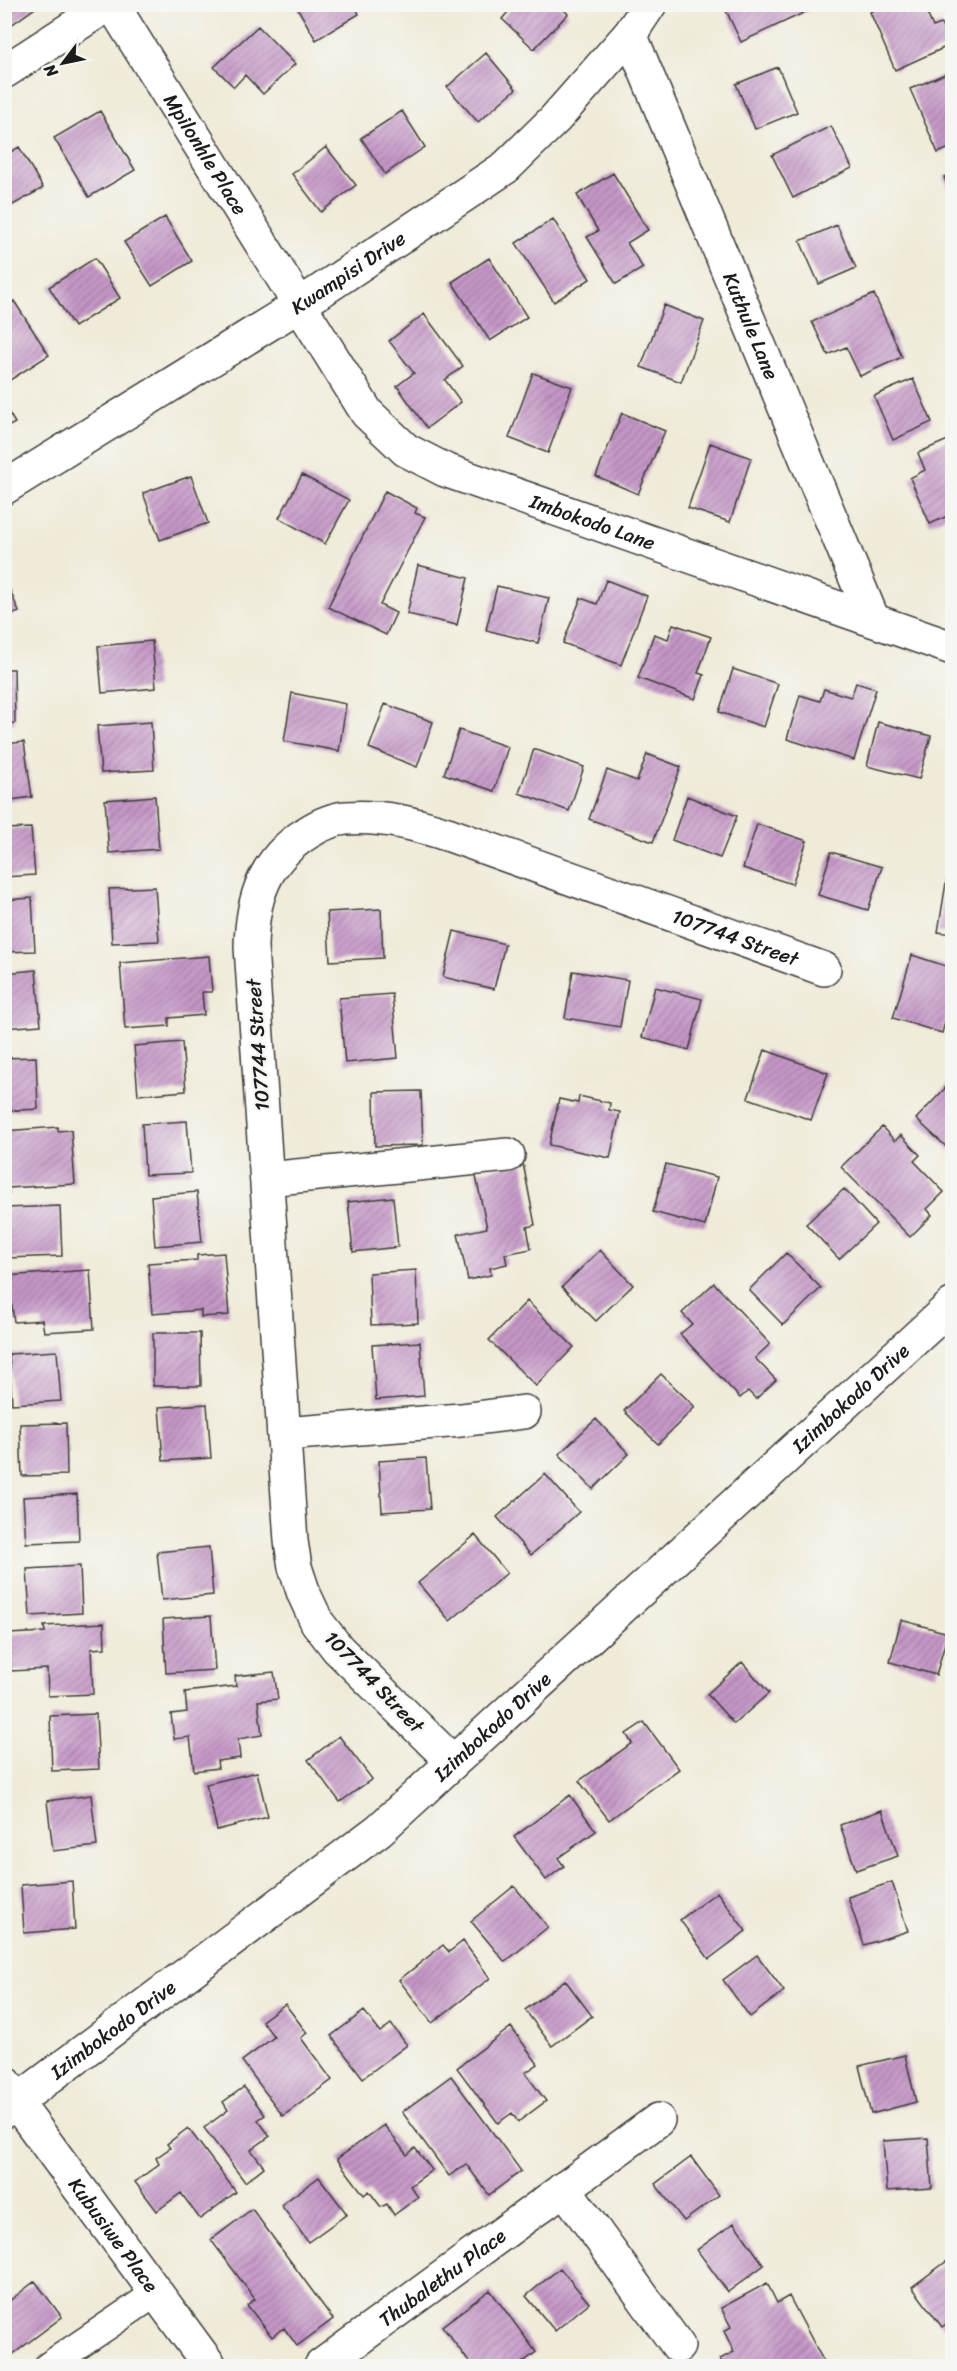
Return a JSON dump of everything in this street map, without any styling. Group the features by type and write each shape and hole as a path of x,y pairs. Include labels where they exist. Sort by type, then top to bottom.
{"street":[{"name":"Mpilonhle Place","path":"4,72 110,4 301,304"},
{"name":"Kwampisi Drive","path":"4,488 301,304 506,167 555,119 630,34 650,4"},
{"name":"Kuthule Lane","path":"630,34 873,620"},
{"name":"Imbokodo Lane","path":"301,304 367,412 406,450 445,471 952,648"},
{"name":"107744 Street","path":"453,1762 338,1649 318,1622 304,1594 295,1567 291,1542 251,947 252,917 258,892 281,854 297,839 319,826 343,818 370,817 407,822 450,835 824,969"},
{"path":"267,1179 508,1155"},
{"name":"Izimbokodo Drive","path":"8,2098 379,1830 952,1305"},
{"path":"284,1434 461,1420 524,1412"},
{"name":"Kubusiwe Place","path":"8,2098 210,2367"},
{"name":"Thubalethu Place","path":"321,2367 658,2120"},
{"path":"564,2188 678,2346"}],"lane":[{"path":"48,2367 156,2293"}],"building":[{"path":"4,4 32,4 35,8 4,30"},
{"path":"295,4 354,4 359,14 316,40"},
{"path":"515,4 558,4 568,14 534,49 502,19"},
{"path":"723,4 813,4 814,8 741,42"},
{"path":"885,4 923,4 933,27 941,24 950,45 895,70 870,12"},
{"path":"258,26 295,64 263,94 245,75 234,87 214,67"},
{"path":"486,53 516,89 478,122 447,87"},
{"path":"778,67 797,112 755,129 736,84"},
{"path":"952,71 952,147 938,153 910,89"},
{"path":"100,111 135,170 89,197 54,138"},
{"path":"402,111 425,147 385,174 361,138"},
{"path":"831,126 852,168 793,198 772,155"},
{"path":"19,147 43,188 4,210 4,156"},
{"path":"326,147 356,185 321,212 292,174"},
{"path":"613,173 648,230 627,243 643,268 616,284 587,237 598,231 577,195"},
{"path":"952,174 952,198 944,177"},
{"path":"165,217 192,261 152,286 124,242"},
{"path":"553,219 590,279 554,302 516,243"},
{"path":"837,225 856,268 819,284 800,241"},
{"path":"95,258 120,298 74,327 49,287"},
{"path":"489,258 527,317 490,341 452,282"},
{"path":"874,294 902,357 860,376 846,347 828,355 812,322"},
{"path":"14,301 49,355 7,382 4,378 4,307"},
{"path":"664,305 704,321 681,382 641,367"},
{"path":"424,314 463,366 445,380 461,402 427,428 397,386 414,373 389,341"},
{"path":"533,373 572,387 548,453 509,438"},
{"path":"913,379 932,422 893,440 874,396"},
{"path":"4,405 15,423 4,429"},
{"path":"622,413 665,431 638,494 596,476"},
{"path":"950,439 952,445 952,514 930,524 910,478 925,470 918,453"},
{"path":"710,443 751,458 730,522 688,508"},
{"path":"302,475 349,500 325,544 279,518"},
{"path":"191,476 208,523 160,540 143,493"},
{"path":"385,491 417,508 415,513 425,517 380,605 396,613 386,635 328,607"},
{"path":"418,565 468,578 457,625 407,614"},
{"path":"5,578 19,612 5,617"},
{"path":"606,580 647,596 621,665 563,643 581,598 597,604"},
{"path":"497,586 549,598 538,643 486,630"},
{"path":"673,624 711,637 698,673 704,675 695,699 638,678 654,634 668,639"},
{"path":"152,641 156,688 102,693 98,646"},
{"path":"4,669 14,669 15,723 4,724"},
{"path":"733,669 778,684 764,727 719,712"},
{"path":"856,683 876,689 854,760 787,739 800,695 820,701 824,689 851,697"},
{"path":"292,693 346,704 339,751 284,741"},
{"path":"385,704 433,722 417,767 369,748"},
{"path":"151,722 154,770 101,773 97,726"},
{"path":"878,722 931,736 919,779 867,766"},
{"path":"459,730 508,747 494,791 444,774"},
{"path":"24,742 32,797 4,801 4,744"},
{"path":"534,749 584,767 569,811 519,793"},
{"path":"647,754 681,767 653,842 589,819 607,770 637,781"},
{"path":"155,796 159,849 109,853 105,800"},
{"path":"687,796 737,816 720,858 672,840"},
{"path":"757,824 807,841 792,884 743,868"},
{"path":"31,828 35,875 4,877 4,829"},
{"path":"831,852 882,867 868,910 818,895"},
{"path":"947,877 952,878 952,934 938,932"},
{"path":"155,887 159,941 112,943 109,889"},
{"path":"32,898 35,951 4,952 4,900"},
{"path":"381,909 383,958 330,961 327,912"},
{"path":"454,931 505,944 494,989 443,977"},
{"path":"912,955 952,968 952,998 942,1033 893,1018"},
{"path":"209,956 212,992 202,992 204,1015 169,1018 169,1026 125,1029 120,963"},
{"path":"36,970 41,1025 4,1028 4,973"},
{"path":"573,971 628,980 620,1027 565,1018"},
{"path":"655,987 702,999 689,1050 642,1037"},
{"path":"392,994 398,1058 345,1063 339,998"},
{"path":"182,1042 186,1091 138,1095 134,1046"},
{"path":"765,1050 828,1073 811,1120 748,1098"},
{"path":"36,1057 38,1109 4,1111 4,1058"},
{"path":"952,1083 952,1152 916,1119"},
{"path":"421,1091 423,1145 375,1146 374,1092"},
{"path":"579,1096 610,1103 609,1110 620,1112 610,1158 549,1145 559,1099 578,1103"},
{"path":"187,1121 191,1173 145,1175 142,1124"},
{"path":"58,1127 58,1131 71,1130 75,1184 8,1188 9,1195 4,1195 4,1131"},
{"path":"882,1127 895,1141 901,1135 920,1155 914,1161 944,1192 927,1209 932,1215 910,1237 841,1167"},
{"path":"523,1163 535,1225 527,1227 531,1249 505,1254 507,1264 490,1268 491,1275 468,1280 458,1234 487,1228 475,1172"},
{"path":"666,1164 717,1177 705,1226 653,1212"},
{"path":"844,1189 876,1224 839,1259 806,1224"},
{"path":"197,1192 202,1242 155,1246 151,1196"},
{"path":"393,1197 398,1247 353,1252 348,1202"},
{"path":"60,1206 62,1256 7,1258 5,1208"},
{"path":"600,1250 633,1285 596,1321 562,1287"},
{"path":"224,1253 229,1315 201,1317 201,1310 152,1314 148,1263 197,1260 197,1255"},
{"path":"786,1253 821,1288 783,1325 749,1290"},
{"path":"90,1270 94,1329 44,1332 42,1320 14,1322 11,1298 5,1299 5,1276"},
{"path":"416,1270 418,1323 371,1325 369,1273"},
{"path":"714,1283 770,1344 755,1358 776,1380 756,1399 748,1391 740,1398 680,1334 692,1324 682,1313"},
{"path":"527,1301 574,1347 536,1386 489,1340"},
{"path":"153,1333 200,1333 201,1386 153,1386"},
{"path":"420,1342 424,1396 376,1400 372,1345"},
{"path":"57,1351 61,1401 12,1404 9,1354"},
{"path":"661,1374 695,1407 658,1444 624,1411"},
{"path":"207,1404 211,1458 163,1461 159,1407"},
{"path":"596,1419 629,1454 593,1489 559,1454"},
{"path":"66,1423 67,1475 22,1476 20,1424"},
{"path":"426,1458 430,1509 382,1512 379,1461"},
{"path":"545,1474 579,1512 531,1555 497,1517"},
{"path":"77,1494 79,1541 26,1543 23,1497"},
{"path":"475,1535 507,1573 450,1621 418,1583"},
{"path":"209,1547 213,1595 162,1600 157,1552"},
{"path":"80,1566 82,1613 30,1616 27,1569"},
{"path":"211,1616 215,1670 166,1673 163,1619"},
{"path":"901,1620 948,1633 936,1675 890,1662"},
{"path":"104,1623 105,1648 91,1649 93,1694 48,1696 47,1669 11,1671 9,1634 45,1632 44,1626"},
{"path":"742,1662 769,1693 734,1724 707,1694"},
{"path":"274,1672 278,1699 258,1701 262,1735 238,1739 240,1758 217,1761 218,1768 194,1771 190,1737 174,1739 171,1714 187,1712 185,1692 236,1686 235,1676"},
{"path":"96,1714 99,1769 52,1771 50,1716"},
{"path":"644,1722 679,1769 609,1820 579,1781 632,1743 626,1734"},
{"path":"339,1736 372,1779 340,1802 308,1760"},
{"path":"257,1772 268,1817 217,1830 206,1784"},
{"path":"91,1795 97,1846 53,1851 47,1801"},
{"path":"570,1795 596,1831 558,1858 564,1866 546,1880 514,1837"},
{"path":"882,1810 898,1856 856,1870 840,1825"},
{"path":"72,1881 75,1929 24,1933 21,1885"},
{"path":"892,1882 908,1931 864,1945 848,1897"},
{"path":"514,1886 548,1927 505,1962 471,1921"},
{"path":"717,1892 746,1931 709,1959 680,1920"},
{"path":"463,1941 490,1978 432,2023 399,1980 443,1945 449,1952"},
{"path":"757,1955 784,1991 750,2017 723,1980"},
{"path":"565,1980 592,2016 552,2046 525,2010"},
{"path":"285,2004 307,2033 301,2038 332,2080 283,2116 242,2061 274,2037 262,2021"},
{"path":"364,2011 380,2032 391,2024 407,2045 363,2078 331,2036"},
{"path":"511,2027 538,2064 525,2073 546,2101 518,2122 512,2113 498,2123 457,2068"},
{"path":"905,2055 916,2102 871,2114 859,2066"},
{"path":"451,2076 521,2171 489,2195 466,2164 449,2176 402,2112"},
{"path":"244,2087 265,2115 258,2120 270,2136 251,2150 264,2167 245,2182 204,2128 228,2110 223,2102"},
{"path":"384,2125 407,2155 415,2148 432,2170 410,2186 418,2197 394,2215 387,2204 381,2207 369,2191 364,2195 337,2159"},
{"path":"188,2128 236,2192 200,2219 181,2193 157,2211 135,2182 159,2164 156,2158 170,2148 167,2144"},
{"path":"928,2138 932,2188 887,2191 883,2141"},
{"path":"691,2157 719,2195 684,2221 655,2184"},
{"path":"319,2177 347,2214 308,2242 281,2205"},
{"path":"252,2209 333,2319 297,2346 284,2328 272,2337 247,2305 255,2299 211,2240"},
{"path":"734,2223 764,2265 728,2292 697,2250"},
{"path":"947,2261 952,2268 952,2320 942,2327 912,2287"},
{"path":"560,2268 589,2303 555,2331 526,2296"},
{"path":"35,2281 62,2317 4,2361 4,2305"},
{"path":"767,2283 777,2303 789,2296 826,2366 724,2366 720,2359 734,2352 724,2331 731,2327 721,2308"},
{"path":"490,2290 536,2352 518,2366 472,2366 442,2326"}]}
